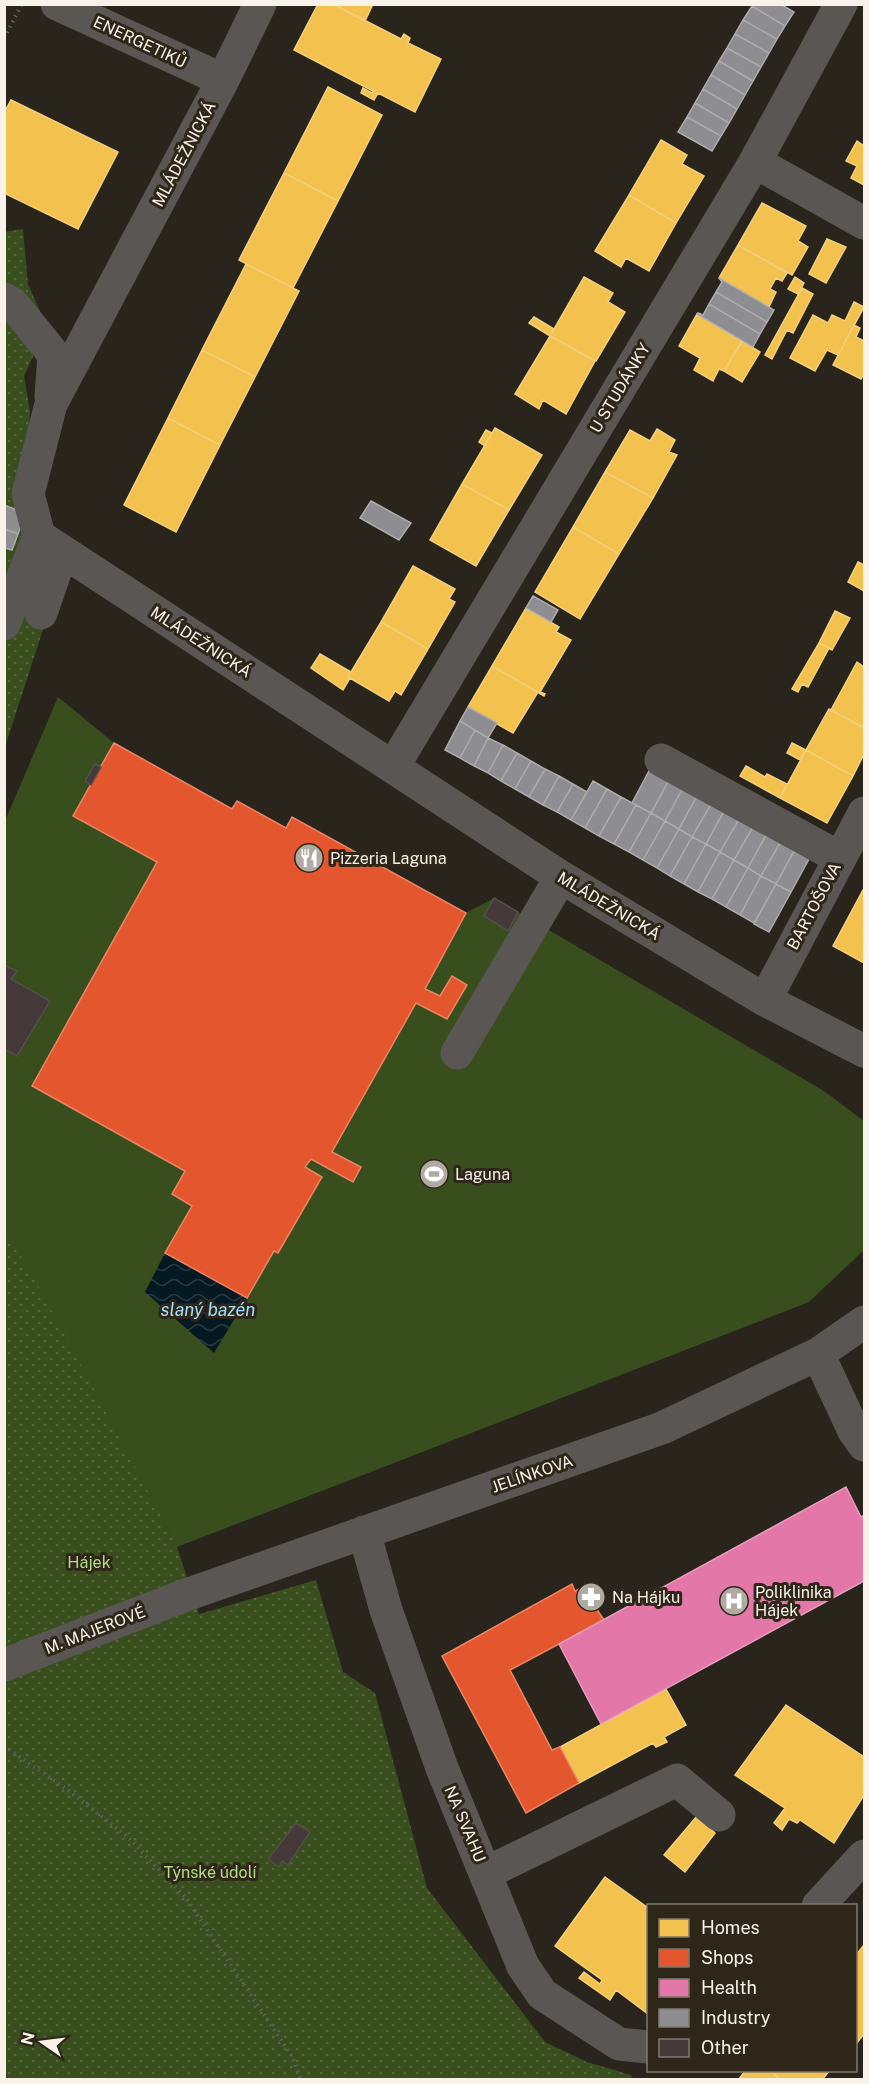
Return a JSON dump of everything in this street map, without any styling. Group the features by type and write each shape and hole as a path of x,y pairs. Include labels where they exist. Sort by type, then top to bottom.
{"street":[{"name":"ENERGETIKŮ","path":"57,4 223,80"},
{"name":"MLÁDEŽNICKÁ","path":"260,4 223,80 51,404 28,494 51,544 561,877 765,1000 864,1051"},
{"name":"U STUDÁNKY","path":"393,767 755,162 841,4"},
{"path":"755,162 864,223"},
{"path":"4,299 13,304 54,355 51,404"},
{"path":"41,613 51,544"},
{"path":"4,624 51,544"},
{"path":"662,760 840,858"},
{"name":"BARTOŠOVA","path":"765,1000 864,813"},
{"path":"458,1053 561,877"},
{"name":"JELÍNKOVA","path":"186,1595 662,1428 818,1354 864,1322"},
{"path":"818,1354 854,1438"},
{"name":"NA SVAHU","path":"364,1532 386,1610 438,1756 523,1966 542,1994 619,2044 647,2047"},
{"name":"M. MAJEROVÉ","path":"4,1665 186,1595"},
{"path":"486,1873 677,1780 719,1815"},
{"path":"819,1904 864,1856"}],"path":[{"path":"4,38 22,4"},
{"path":"4,1746 69,1791 129,1838 186,1898 293,2058 301,2079"}],"green space":[{"path":"23,229 28,284 47,327 24,376 30,412 27,470 47,617 5,747 4,232"},
{"name":"Laguna","path":"58,697 114,743 231,808 237,801 285,828 292,817 466,913 494,898 824,1091 864,1121 864,1250 809,1302 177,1547 5,1229 5,821"},
{"name":"Týnské údolí","path":"4,1226 50,1307 177,1547 199,1614 316,1580 343,1672 375,1693 427,1888 545,2042 587,2062 631,2075 633,2079 6,2079"}],"water":[{"name":"slaný bazén","path":"165,1253 247,1298 214,1353 145,1292"}],"building: Homes":[{"path":"318,4 333,4 401,39 404,34 410,38 408,43 441,59 415,112 378,93 374,100 361,93 363,88 372,93 373,91 294,50"},
{"path":"333,4 373,4 365,21"},
{"path":"328,87 382,115 338,201 284,173"},
{"path":"11,100 118,152 78,229 4,193 4,113"},
{"path":"661,140 687,155 682,164 704,176 676,223 629,195"},
{"path":"857,141 864,146 864,185 851,178 857,166 846,161"},
{"path":"284,173 338,201 293,288 239,260"},
{"path":"629,195 676,223 649,271 626,258 621,267 595,251"},
{"path":"762,203 806,226 798,241 808,247 792,275 738,245"},
{"path":"827,239 846,247 826,283 809,274"},
{"path":"738,245 787,273 782,281 776,278 770,289 776,292 769,307 719,278"},
{"path":"246,264 299,291 255,377 202,350"},
{"path":"584,277 613,293 608,302 625,312 596,361 550,336"},
{"path":"795,277 804,283 798,294 788,289"},
{"path":"802,288 813,294 793,333 787,330 772,359 765,355"},
{"path":"854,302 864,307 838,355 827,350 815,371 790,358 813,315 828,323 832,315 845,321"},
{"path":"697,314 742,341 724,371 719,369 713,381 694,370 700,358 679,346"},
{"path":"534,317 554,329 550,336 529,323"},
{"path":"854,325 860,328 856,337 864,341 864,373 861,379 833,365"},
{"path":"550,336 595,361 566,414 543,400 539,409 515,394"},
{"path":"742,341 760,352 742,382 724,371"},
{"path":"202,350 255,377 220,445 168,418"},
{"path":"168,418 220,445 176,532 124,505"},
{"path":"495,428 542,455 509,510 462,484"},
{"path":"657,429 675,440 669,452 677,455 653,498 605,472 630,430 650,441"},
{"path":"486,430 492,433 485,446 479,442"},
{"path":"605,472 653,498 619,554 573,527"},
{"path":"462,484 509,510 476,566 430,540"},
{"path":"573,527 619,554 580,619 535,592"},
{"path":"858,562 864,565 864,591 848,582"},
{"path":"413,566 455,589 449,599 455,602 428,649 381,622"},
{"path":"526,608 559,627 556,632 571,640 540,692 545,694 544,696 492,666"},
{"path":"835,611 850,618 832,650 819,643"},
{"path":"381,622 428,649 401,695 395,691 389,701 348,677"},
{"path":"819,643 829,648 808,687 802,684 798,692 792,689"},
{"path":"320,654 351,672 343,690 311,668"},
{"path":"857,662 864,667 864,728 831,710"},
{"path":"492,666 538,692 513,733 468,707"},
{"path":"829,709 864,728 864,754 853,776 806,750"},
{"path":"792,743 806,750 800,760 787,753"},
{"path":"806,750 853,776 827,823 780,798"},
{"path":"746,766 765,777 767,774 787,784 780,798 740,776"},
{"path":"864,890 864,963 833,946"},
{"path":"666,1689 686,1725 664,1737 667,1742 656,1747 653,1743 579,1783 560,1747"},
{"path":"786,1705 864,1757 864,1795 834,1843 800,1820 797,1823 789,1819 782,1830 774,1823 785,1808 735,1775"},
{"path":"697,1816 715,1833 685,1872 664,1855"},
{"path":"605,1877 647,1907 647,2013 616,1990 610,2000 579,1978 584,1972 600,1984 602,1980 555,1946"},
{"path":"864,1945 864,2034 857,2043 857,1954"},
{"path":"744,2072 773,2072 780,2080 738,2080"},
{"path":"773,2072 828,2072 822,2080 780,2080"}],"building: Shops":[{"path":"114,743 232,809 237,801 286,828 292,817 466,913 425,989 440,996 452,976 467,985 447,1019 416,1003 332,1152 361,1167 353,1182 311,1159 305,1167 322,1177 278,1253 274,1251 247,1298 165,1253 192,1206 172,1194 185,1171 32,1086 157,862 73,816"},
{"path":"593,1583 602,1604 596,1608 604,1620 510,1670 552,1750 560,1747 579,1783 526,1813 442,1656 572,1584 575,1591"}],"building: Health":[{"name":"Poliklinika Hájek","path":"846,1487 861,1517 864,1515 864,1581 601,1724 559,1644"}],"building: Industry":[{"path":"753,4 780,4 794,12 785,26 752,6"},
{"path":"752,6 785,26 777,39 743,20"},
{"path":"743,20 777,39 769,53 735,34"},
{"path":"735,34 769,53 761,67 727,48"},
{"path":"727,48 761,67 753,81 719,61"},
{"path":"719,61 753,81 745,95 711,75"},
{"path":"711,75 745,95 737,109 703,89"},
{"path":"703,89 737,109 729,123 695,103"},
{"path":"695,103 729,123 721,136 687,117"},
{"path":"687,117 721,136 712,151 678,132"},
{"path":"719,278 774,310 767,322 716,292 722,282"},
{"path":"716,292 767,322 760,334 709,304"},
{"path":"709,304 760,334 753,347 697,314 703,315"},
{"path":"371,501 411,523 399,540 360,518"},
{"path":"4,505 25,513 18,534 4,529"},
{"path":"4,529 18,534 12,550 4,548"},
{"path":"533,596 558,610 551,622 526,608"},
{"path":"468,707 497,723 488,738 460,721"},
{"path":"460,721 475,730 460,758 445,750"},
{"path":"475,730 488,738 474,766 460,758"},
{"path":"488,738 503,745 488,773 474,766"},
{"path":"503,745 517,753 501,781 488,773"},
{"path":"517,753 531,761 515,789 501,781"},
{"path":"531,761 545,769 529,797 515,789"},
{"path":"545,769 559,776 543,805 529,797"},
{"path":"650,769 669,780 651,813 632,803"},
{"path":"559,776 573,784 557,812 543,805"},
{"path":"669,780 683,788 665,821 651,813"},
{"path":"593,781 607,789 585,828 571,820"},
{"path":"573,784 587,792 571,820 557,812"},
{"path":"683,788 697,796 679,829 665,821"},
{"path":"607,789 621,797 599,836 585,828"},
{"path":"697,796 711,804 692,837 679,829"},
{"path":"621,797 636,805 614,844 599,836"},
{"path":"711,804 724,811 706,844 692,837"},
{"path":"636,805 651,813 629,852 614,844"},
{"path":"724,811 739,819 720,852 706,844"},
{"path":"651,813 665,821 643,860 629,852"},
{"path":"739,819 753,827 734,860 720,852"},
{"path":"665,821 679,829 657,868 643,860"},
{"path":"753,827 766,835 748,868 734,860"},
{"path":"679,829 692,837 670,876 657,868"},
{"path":"766,835 780,843 761,876 748,868"},
{"path":"692,837 706,844 684,884 670,876"},
{"path":"780,843 794,851 776,884 761,876"},
{"path":"706,844 720,852 698,892 684,884"},
{"path":"794,851 809,859 791,892 776,884"},
{"path":"720,852 734,860 712,899 698,892"},
{"path":"734,860 748,868 726,907 712,899"},
{"path":"748,868 761,876 740,915 726,907"},
{"path":"761,876 776,884 754,923 740,915"},
{"path":"776,884 791,892 769,932 754,924"}],"building: Other":[{"path":"95,764 101,767 91,785 85,781"},
{"path":"494,898 518,912 508,931 484,916"},
{"path":"4,965 17,971 11,979 50,1001 17,1056 4,1049"},
{"path":"296,1823 310,1832 288,1865 282,1861 279,1867 268,1859"}],"place":[{"name":"Pizzeria Laguna","path":"309,858"},
{"name":"Laguna","path":"434,1174"},
{"name":"Na Hájku","path":"591,1597"},
{"name":"Poliklinika Hájek","path":"734,1601"}],"park label":[{"name":"Hájek","path":"89,1562"}]}
